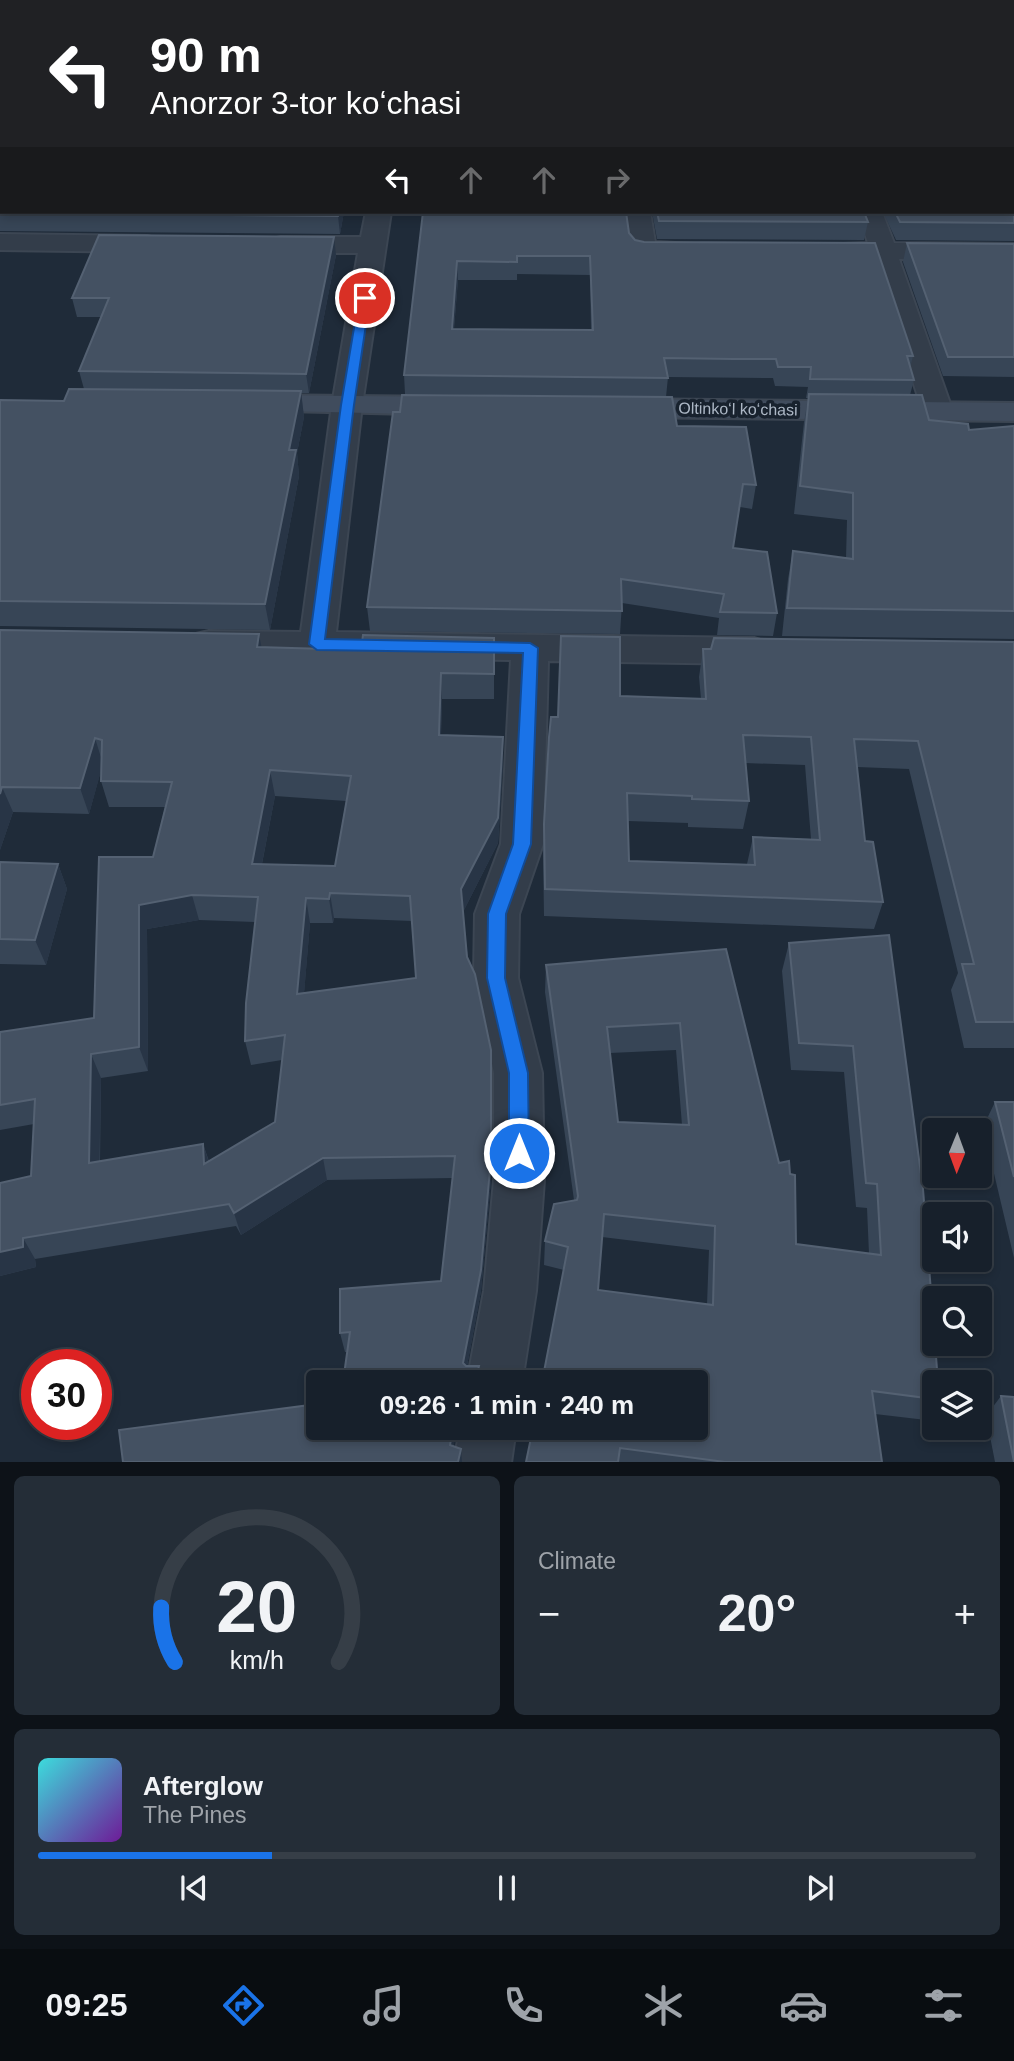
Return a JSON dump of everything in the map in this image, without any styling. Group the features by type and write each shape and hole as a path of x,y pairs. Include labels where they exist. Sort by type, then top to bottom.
{"main road":[{"path":"222,404 485,407"},
{"name":"Oltinkoʻl koʻchasi","path":"594,408 1014,412"}],"street":[{"path":"317,644 347,405 378,214"},
{"path":"638,214 643,250 710,250"},
{"path":"871,214 938,412"},
{"path":"0,242 166,244"},
{"path":"262,244 373,245"},
{"path":"804,251 1014,252"},
{"path":"180,643 781,651"},
{"path":"497,1370 510,1291 519,1180 518,1073 496,978 497,914 522,844 530,648"},
{"path":"482,1462 486,1440"}],"building":[{"path":"113,214 338,214 338,216"},
{"path":"423,214 626,214 629,233 635,240 644,242 875,243 913,356 907,356 914,380 810,379 811,367 778,367 776,359 664,358 668,378 404,375","holes":["517,256 590,256 593,330 452,329 457,261 517,262"]},
{"path":"657,214 865,214 868,222 659,221"},
{"path":"896,214 1014,214 1014,223 900,222"},
{"path":"99,235 334,237 306,374 79,371 109,298 72,298"},
{"path":"907,243 1014,244 1014,357 948,357"},
{"path":"69,389 301,391 289,450 296,450 265,604 0,601 0,400 64,401"},
{"path":"809,394 922,395 929,420 968,424 969,430 1014,426 1014,611 787,608 793,551 853,559 853,493 800,486"},
{"path":"402,395 672,397 677,426 746,427 756,485 743,484 733,548 767,552 777,613 720,612 724,594 621,579 622,611 367,607 393,412 400,412"},
{"path":"0,630 259,634 257,647 361,650 363,635 494,638 494,674 441,673 439,735 503,737 498,818 461,889 467,957 475,974 491,1050 491,1158 481,1270 463,1363 466,1366 479,1366 478,1370 345,1370 350,1332 340,1333 340,1289 441,1281 455,1156 323,1158 234,1213 229,1204 23,1238 23,1247 0,1252 0,1183 31,1176 35,1099 0,1105 0,1032 94,1018 99,857 153,857 172,782 101,781 102,740 95,738 80,788 2,787 0,794","holes":["270,770 351,776 335,866 252,864","330,893 410,896 416,978 297,994 306,898 329,899","192,895 258,897 246,1003 245,1041 285,1035 275,1122 204,1164 203,1144 89,1163 91,1054 139,1047 139,905"]},
{"path":"561,636 620,637 620,696 706,699 703,649 711,649 714,638 1014,642 1014,1022 976,1022 962,964 974,964 918,741 854,739 865,841 873,842 883,902 545,889 544,824 549,737 551,717 558,717","holes":["743,735 811,737 820,840 753,837 755,865 629,861 627,793 749,801"]},
{"path":"0,862 58,864 35,940 0,939"},
{"path":"889,935 923,1189 922,1272 929,1272 931,1286 922,1286 922,1356 936,1356 937,1370 922,1370 922,1397 872,1391 882,1462 725,1462 620,1448 618,1462 526,1462 531,1440 708,1440 708,1370 544,1370 568,1247 545,1241 554,1204 577,1200 578,1196 546,965 726,949 779,1163 789,1161 790,1174 795,1175 796,1244 881,1255 877,1184 866,1183 853,1046 799,1043 789,943","holes":["680,1023 689,1125 618,1122 607,1027","604,1214 715,1226 713,1305 598,1290"]},
{"path":"995,1102 1014,1102 1014,1177"},
{"path":"1001,1396 1014,1397 1014,1462"},
{"path":"306,1406 306,1440 451,1440 450,1445 461,1449 458,1462 123,1462 119,1430"}],"route":[{"path":"365,298 347,405 317,644 530,648 522,844 497,914 496,978 518,1073 519,1153"}]}
